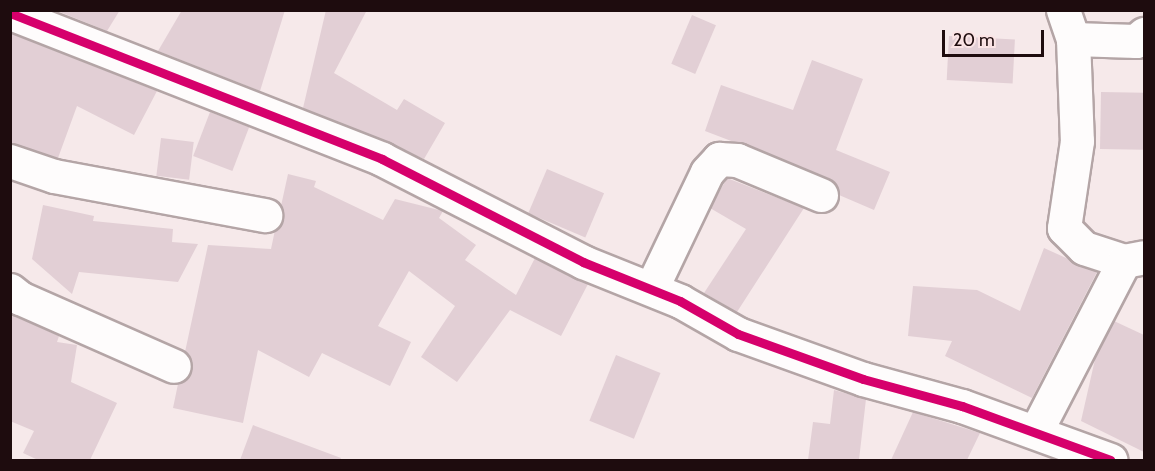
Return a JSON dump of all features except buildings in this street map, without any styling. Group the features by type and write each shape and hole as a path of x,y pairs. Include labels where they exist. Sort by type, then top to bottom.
{"street":[{"path":"10,13 382,159 583,262 652,288 738,334 863,379 1036,431 1110,460"},
{"path":"1036,431 1134,259 1084,248 1064,228 1077,141 1068,25 1136,41 1144,34"},
{"path":"652,288 707,172 719,159 737,160 821,195"},
{"path":"10,161 54,176 265,215"},
{"path":"10,290 20,298 174,366"}],"cycle path":[{"path":"10,13 382,159 583,262 680,301 738,334 863,379 962,406 1110,460"}]}
